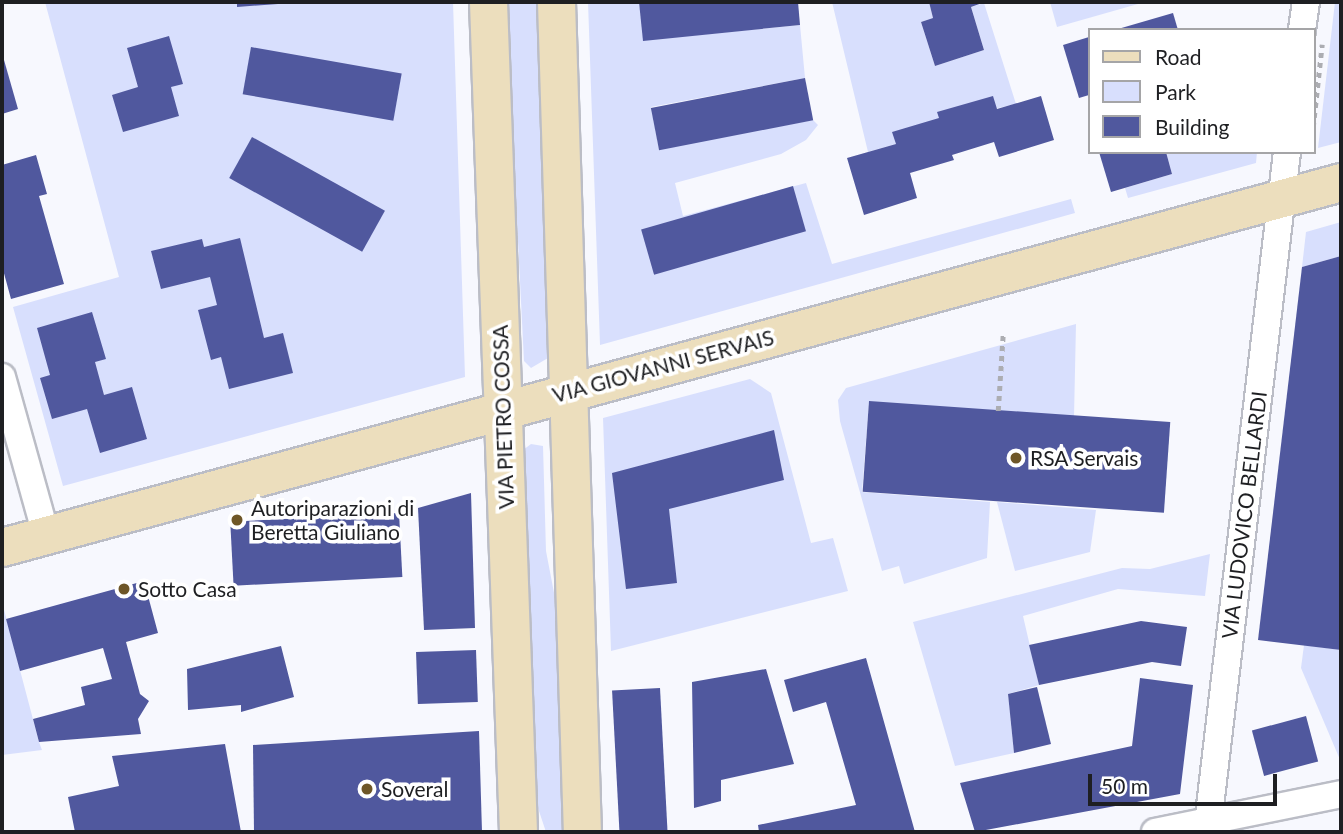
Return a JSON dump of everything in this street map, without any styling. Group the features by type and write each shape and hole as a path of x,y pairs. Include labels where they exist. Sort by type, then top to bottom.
{"main road":[{"name":"VIA PIETRO COSSA","path":"488,2 518,832"},
{"path":"556,2 582,832"},
{"name":"VIA GIOVANNI SERVAIS","path":"2,547 1341,182"}],"street":[{"path":"1306,2 1312,28"},
{"path":"1282,198 1287,154"},
{"name":"VIA LUDOVICO BELLARDI","path":"1208,827 1282,198"},
{"path":"2,377 46,535"},
{"path":"1155,832 1208,827 1341,794"}],"path":[{"path":"998,411 1003,333"}],"green space":[{"path":"45,2 453,2 465,377 63,486 13,307 119,277"},
{"path":"506,2 536,2 548,358 531,368 524,361"},
{"path":"588,2 639,2 644,40 800,25 805,78 651,107 659,149 813,120 818,125 806,140 781,154 675,183 683,216 806,183 832,264 1071,199 1075,213 600,345"},
{"path":"832,2 929,2 933,18 921,22 935,66 984,50 971,7 984,3 1016,104 893,132 896,144 868,152"},
{"path":"1050,2 1145,2 1057,27"},
{"path":"1335,2 1341,2 1341,142 1318,148"},
{"path":"1167,154 1257,154 1256,163 1128,198 1125,188 1172,174"},
{"path":"1341,222 1341,256 1302,267 1306,232"},
{"path":"1076,324 1074,417 869,402 862,492 990,502 987,558 904,584 899,566 882,571 840,421 838,400 846,388"},
{"path":"750,379 771,393 811,543 833,538 848,591 611,651 603,418"},
{"path":"531,444 543,446 546,551 555,598 563,832 546,832 535,799 523,450"},
{"path":"997,502 1096,510 1090,552 1015,571"},
{"path":"1210,554 1205,596 1118,589 1023,616 1039,685 1008,694 1014,753 955,766 913,622 1122,568 1150,569"},
{"path":"2,602 39,742 42,750 2,755"},
{"path":"1304,645 1341,650 1341,762 1301,668"}],"building":[{"path":"237,2 278,2 278,4 237,7"},
{"path":"639,2 798,2 800,25 643,41"},
{"path":"929,2 985,2 971,7 984,50 935,66 921,22 933,18"},
{"path":"1173,13 1177,28 1121,28"},
{"path":"169,36 183,84 171,87 179,116 123,132 112,95 138,87 127,48"},
{"path":"1088,37 1088,95 1079,98 1063,45"},
{"path":"251,47 402,74 393,121 243,94"},
{"path":"2,53 18,109 2,114"},
{"path":"805,78 813,120 659,150 651,108"},
{"path":"993,96 997,109 1041,96 1054,140 999,157 994,142 952,155 954,160 910,173 917,198 864,215 847,158 896,144 892,132 939,118 937,112"},
{"path":"252,137 385,211 362,252 229,178"},
{"path":"1100,154 1167,154 1172,174 1111,192"},
{"path":"36,155 47,194 39,196 64,284 11,299 2,266 2,165"},
{"path":"793,186 806,231 654,275 641,230"},
{"path":"240,238 264,338 283,333 293,373 229,389 221,357 211,360 198,310 217,305 210,277 161,289 151,251 202,239 204,247"},
{"path":"1341,256 1341,650 1258,640 1302,267"},
{"path":"92,312 106,359 95,362 104,395 132,387 147,439 100,453 87,409 52,419 40,378 50,375 37,328"},
{"name":"RSA Servais","path":"869,401 1170,422 1164,513 863,492"},
{"path":"774,430 784,480 669,509 677,583 626,589 612,473"},
{"path":"471,493 475,628 424,630 418,508"},
{"path":"399,513 402,577 234,586 230,522"},
{"path":"144,581 158,633 126,642 140,694 149,701 138,719 141,734 39,742 33,719 85,705 81,687 112,679 103,648 20,671 6,619"},
{"path":"1141,621 1187,627 1181,666 1152,662 1039,685 1029,645"},
{"path":"281,646 294,697 241,712 241,705 188,710 187,669"},
{"path":"476,650 478,702 418,704 416,652"},
{"path":"866,658 915,832 759,832 758,825 856,805 826,702 793,712 784,680"},
{"path":"766,669 794,764 721,780 721,801 694,808 692,682"},
{"path":"1140,678 1193,685 1180,794 975,832 960,783 1132,746"},
{"path":"1037,687 1051,744 1014,753 1008,694"},
{"path":"660,688 668,832 619,832 612,691"},
{"path":"1306,716 1318,761 1264,776 1252,730"},
{"name":"Soveral","path":"479,731 482,832 254,832 253,745"},
{"path":"225,744 241,832 75,832 68,797 119,786 112,756"}],"place":[{"name":"RSA Servais","path":"1016,458"},
{"name":"Autoriparazioni di Beretta Giuliano","path":"237,520"},
{"name":"Sotto Casa","path":"124,589"},
{"name":"Soveral","path":"367,789"}]}
